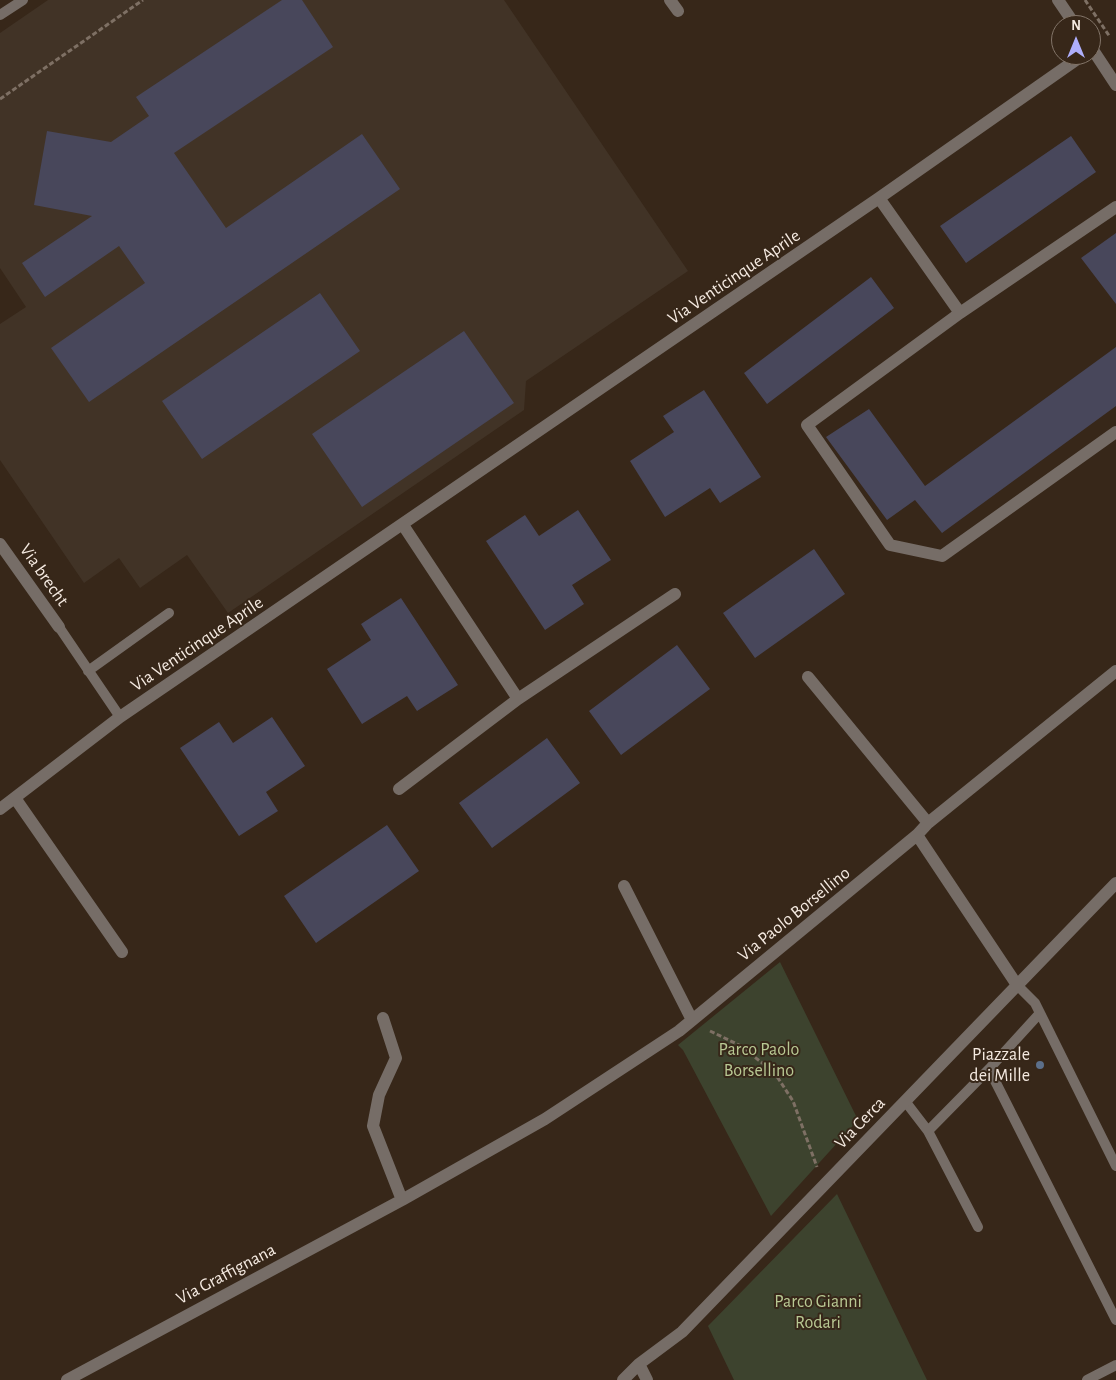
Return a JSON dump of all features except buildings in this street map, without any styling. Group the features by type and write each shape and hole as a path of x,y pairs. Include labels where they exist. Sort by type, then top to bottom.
{"street":[{"path":"670,0 678,11"},
{"path":"1058,0 1069,15"},
{"name":"Via Venticinque Aprile","path":"0,809 120,717 879,198 1068,65"},
{"path":"1101,65 1116,85"},
{"path":"879,198 960,313"},
{"path":"1116,207 960,313 807,425 890,545 942,556 1116,432"},
{"path":"403,525 518,699"},
{"name":"Via brecht","path":"0,544 59,627"},
{"path":"399,789 518,699 675,594"},
{"name":"Via Paolo Borsellino","path":"545,1119 678,1031 917,835 928,823 1116,672"},
{"path":"808,677 928,823"},
{"path":"15,798 122,952"},
{"path":"917,835 1017,985"},
{"name":"Via Cerca","path":"623,1380 639,1364 682,1332 1116,883"},
{"path":"624,886 692,1020"},
{"path":"383,1018 396,1058 378,1094 373,1126 402,1200"},
{"name":"Via Graffignana","path":"67,1380 402,1200 545,1119"},
{"path":"639,1364 647,1380"}],"lane":[{"path":"0,15 23,0"},
{"path":"88,671 169,613"},
{"path":"59,627 120,717"},
{"path":"1017,985 1035,1003 1040,1012 1116,1166"},
{"path":"928,1131 989,1069 1040,1012"},
{"path":"989,1069 1116,1320"},
{"path":"905,1101 928,1131 978,1227"},
{"path":"1087,1380 1116,1365"}],"path":[{"path":"0,99 144,0"},
{"path":"1085,0 1111,38"},
{"path":"692,1020 739,1045 774,1072 793,1101 817,1169 827,1182"}],"shaded area":[{"path":"48,0 504,0 688,271 526,381 524,410 228,613 187,555 140,588 119,558 84,583 0,460 0,324 26,307 0,268 0,33"}],"green space":[{"name":"Parco Paolo Borsellino","path":"780,962 858,1120 771,1216 683,1050 678,1045"},
{"name":"Parco Gianni Rodari","path":"837,1194 927,1380 734,1380 708,1326"}],"place":[{"name":"Piazzale dei Mille","path":"1040,1065"}]}
